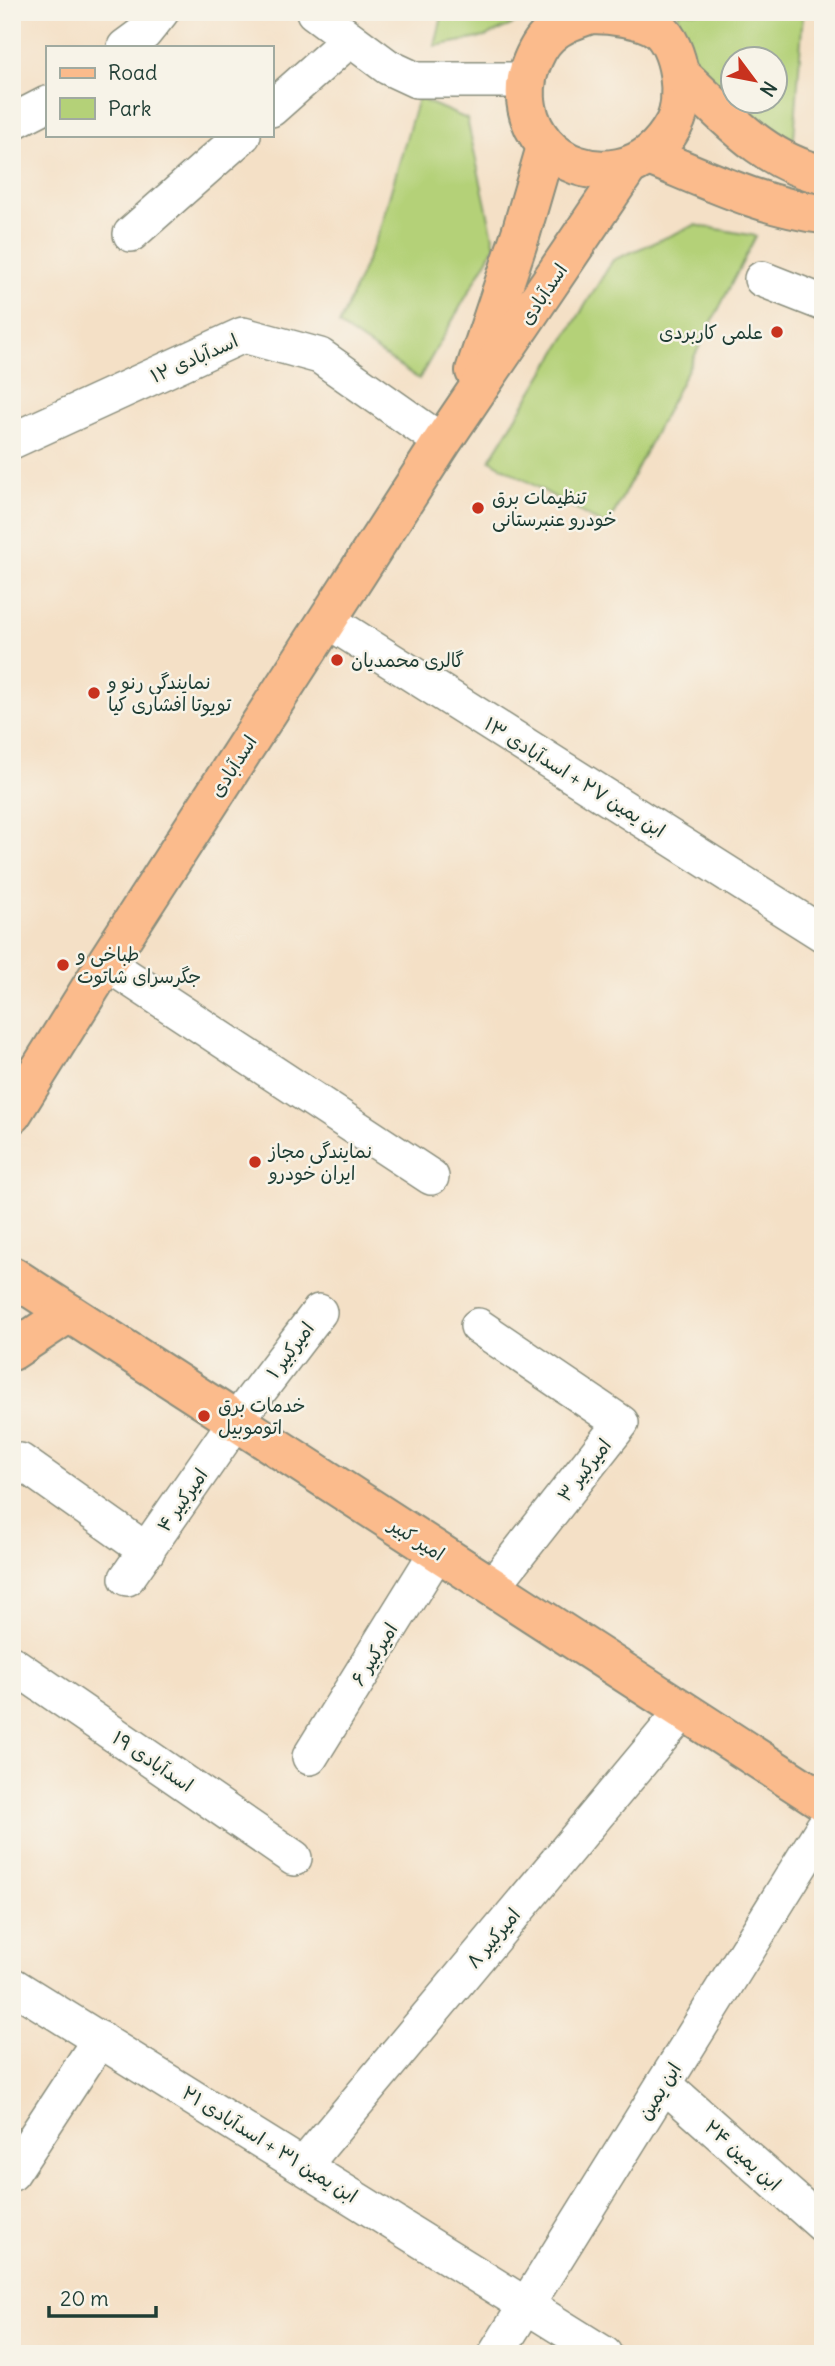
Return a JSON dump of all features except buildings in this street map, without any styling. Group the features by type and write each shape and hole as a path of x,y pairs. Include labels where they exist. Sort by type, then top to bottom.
{"main road":[{"path":"616,14 657,20 680,74 682,97 677,120 665,140 638,161 606,171 584,169 564,160 546,146 533,127 525,104 526,80 533,57 547,36 568,21 583,15 616,14"},
{"path":"680,74 766,152 809,171 823,174"},
{"name":"اسدآبادی","path":"450,432 521,233 546,146"},
{"path":"638,161 791,211 823,215"},
{"name":"اسدآبادی","path":"12,1114 106,963 450,432 638,161"},
{"name":"امیر کبیر","path":"12,1276 823,1801"},
{"path":"12,1351 69,1313"}],"street":[{"path":"126,46 144,33 161,12"},
{"path":"314,12 388,67 416,80 526,80"},
{"path":"273,107 350,39"},
{"path":"12,122 46,105"},
{"path":"131,234 242,136"},
{"path":"762,279 823,303"},
{"name":"اسدآبادی ۱۲","path":"12,441 243,335 320,356 450,432"},
{"name":"ابن یمین ۲۷ + اسدآبادی ۱۳","path":"327,620 823,934"},
{"path":"106,963 431,1177"},
{"name":"امیرکبیر ۱","path":"236,1421 319,1312"},
{"name":"امیرکبیر ۳","path":"478,1326 621,1423 492,1587"},
{"name":"امیرکبیر ۴","path":"20,1461 137,1564 236,1421"},
{"name":"امیرکبیر ۶","path":"310,1757 437,1552"},
{"name":"اسدآبادی ۱۹","path":"12,1664 295,1858"},
{"name":"امیرکبیر ۸","path":"304,2165 682,1711"},
{"name":"ابن یمین","path":"496,2354 823,1828"},
{"name":"ابن یمین ۳۱ + اسدآبادی ۲۱","path":"12,1985 604,2354"},
{"path":"12,2173 100,2039"},
{"name":"ابن یمین ۲۴","path":"664,2084 823,2225"}],"green space":[{"path":"443,12 539,12 485,37 435,46"},
{"path":"678,12 803,12 793,153 749,116 790,116 790,46 720,46 720,91 683,60"},
{"path":"418,98 467,119 495,246 419,379 339,325 379,232"},
{"path":"695,225 756,236 607,527 490,460 613,260"}],"place":[{"name":"علمی کاربردی","path":"777,332"},
{"name":"تنظیمات برق خودرو عنبرستانی","path":"478,508"},
{"name":"گالری محمدیان","path":"337,660"},
{"name":"نمایندگی رنو و تویوتا افشاری کیا","path":"94,693"},
{"name":"طباخی و جگرسرای شاتوت","path":"63,965"},
{"name":"نمایندگی مجاز ایران خودرو","path":"255,1162"},
{"name":"خدمات برق اتوموبیل","path":"204,1416"}]}
